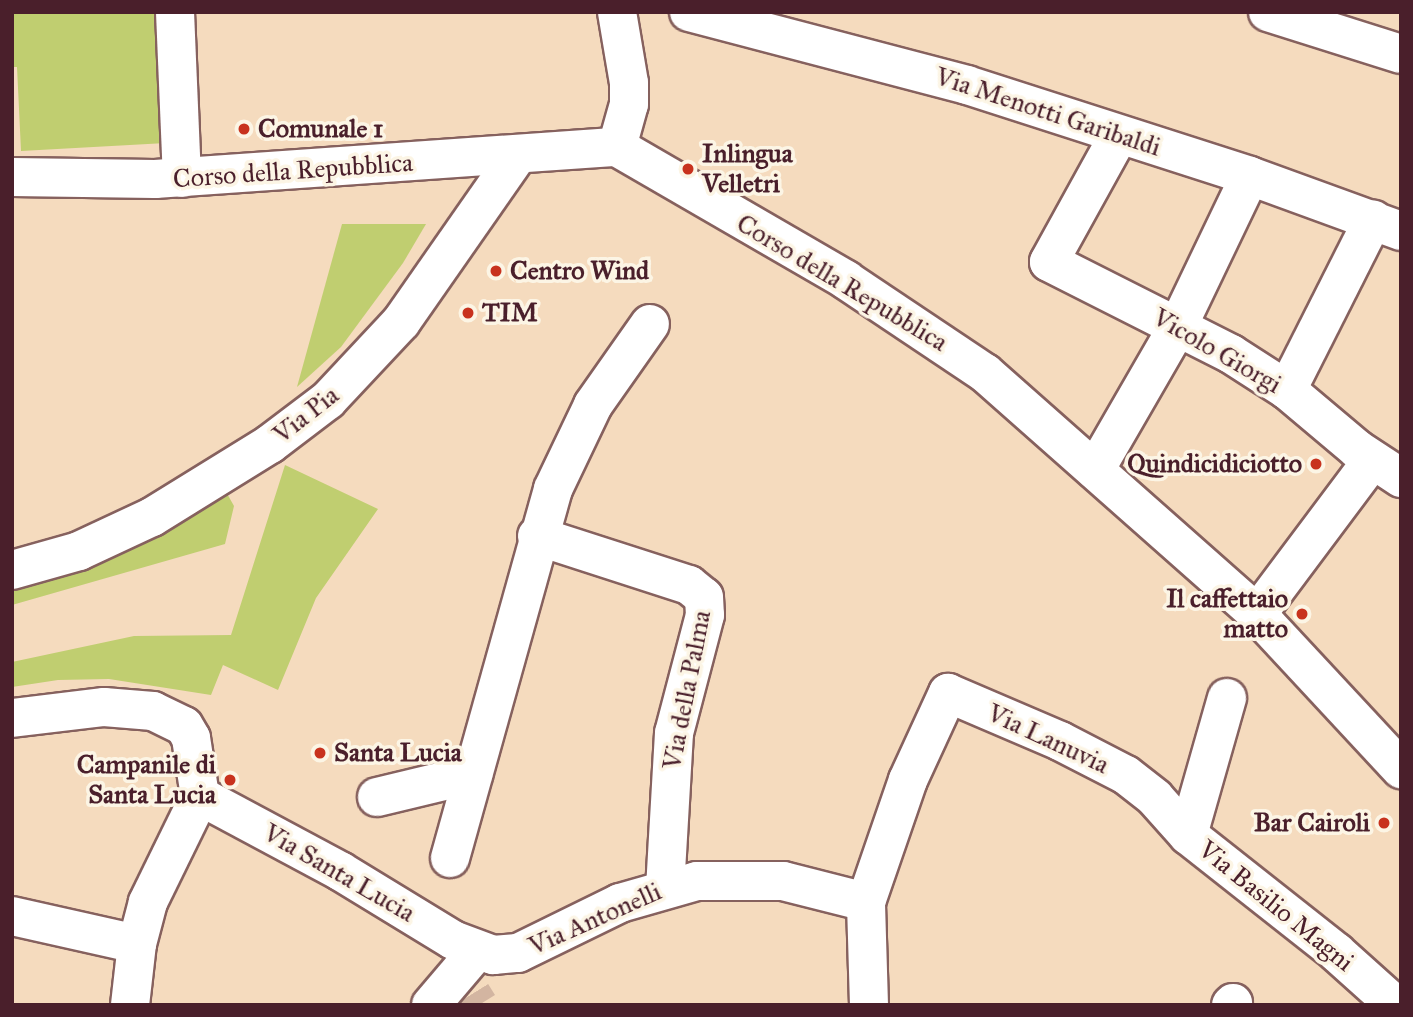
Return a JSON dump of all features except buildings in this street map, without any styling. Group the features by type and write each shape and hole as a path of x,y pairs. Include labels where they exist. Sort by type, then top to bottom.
{"street":[{"path":"175,12 182,178"},
{"path":"617,12 629,83 617,147"},
{"name":"Via Menotti Garibaldi","path":"689,12 967,85 1250,176 1387,226"},
{"path":"1268,12 1401,54"},
{"name":"Vicolo Giorgi","path":"1119,135 1049,262 1178,326 1287,390 1387,469 1257,614"},
{"name":"Corso della Repubblica","path":"12,177 182,178 516,157 617,147 691,194 826,269 966,358 1257,614 1401,769"},
{"name":"Via Pia","path":"12,570 62,557 152,517 270,444 328,400 401,322 516,157"},
{"path":"1095,470 1178,326 1250,176"},
{"path":"1287,390 1387,226"},
{"path":"450,858 537,536 560,470 586,418 650,324"},
{"name":"Via della Palma","path":"537,536 689,584 698,590 706,606 674,733 665,887"},
{"name":"Via Lanuvia","path":"866,902 908,780 948,694 1060,741 1146,789"},
{"name":"Via Basilio Magni","path":"1188,835 1227,698"},
{"path":"12,718 104,707 153,711 184,726 191,738 200,796 159,872 137,944 130,1005"},
{"path":"377,797 473,774"},
{"name":"Via Basilio Magni","path":"1146,789 1188,835 1336,952 1395,1005"},
{"name":"Via Santa Lucia","path":"200,796 340,871 469,974"},
{"name":"Via Antonelli","path":"469,974 501,956 517,953 603,911 665,887 713,879 766,878 866,902"},
{"path":"866,902 869,1005"},
{"path":"12,916 137,944"},
{"path":"431,1005 469,974"}],"green space":[{"path":"12,12 162,12 166,143 21,151 17,67 12,67"},
{"path":"342,224 426,224 403,263 341,347 297,387"},
{"path":"285,465 378,509 316,598 278,690 223,665 211,695 109,679 58,680 12,687 12,662 134,636 231,635"},
{"path":"225,490 234,506 225,544 12,605 12,584 68,571 144,543 205,496"}],"tunnel":[{"path":"472,994 479,1005"}],"place":[{"name":"Comunale 1","path":"244,129"},
{"name":"Inlingua Velletri","path":"688,169"},
{"name":"Centro Wind","path":"496,271"},
{"name":"TIM","path":"468,313"},
{"name":"Quindicidiciotto","path":"1316,464"},
{"name":"Il caffettaio matto","path":"1302,614"},
{"name":"Santa Lucia","path":"320,753"},
{"name":"Campanile di Santa Lucia","path":"230,780"},
{"name":"Bar Cairoli","path":"1384,823"}]}
